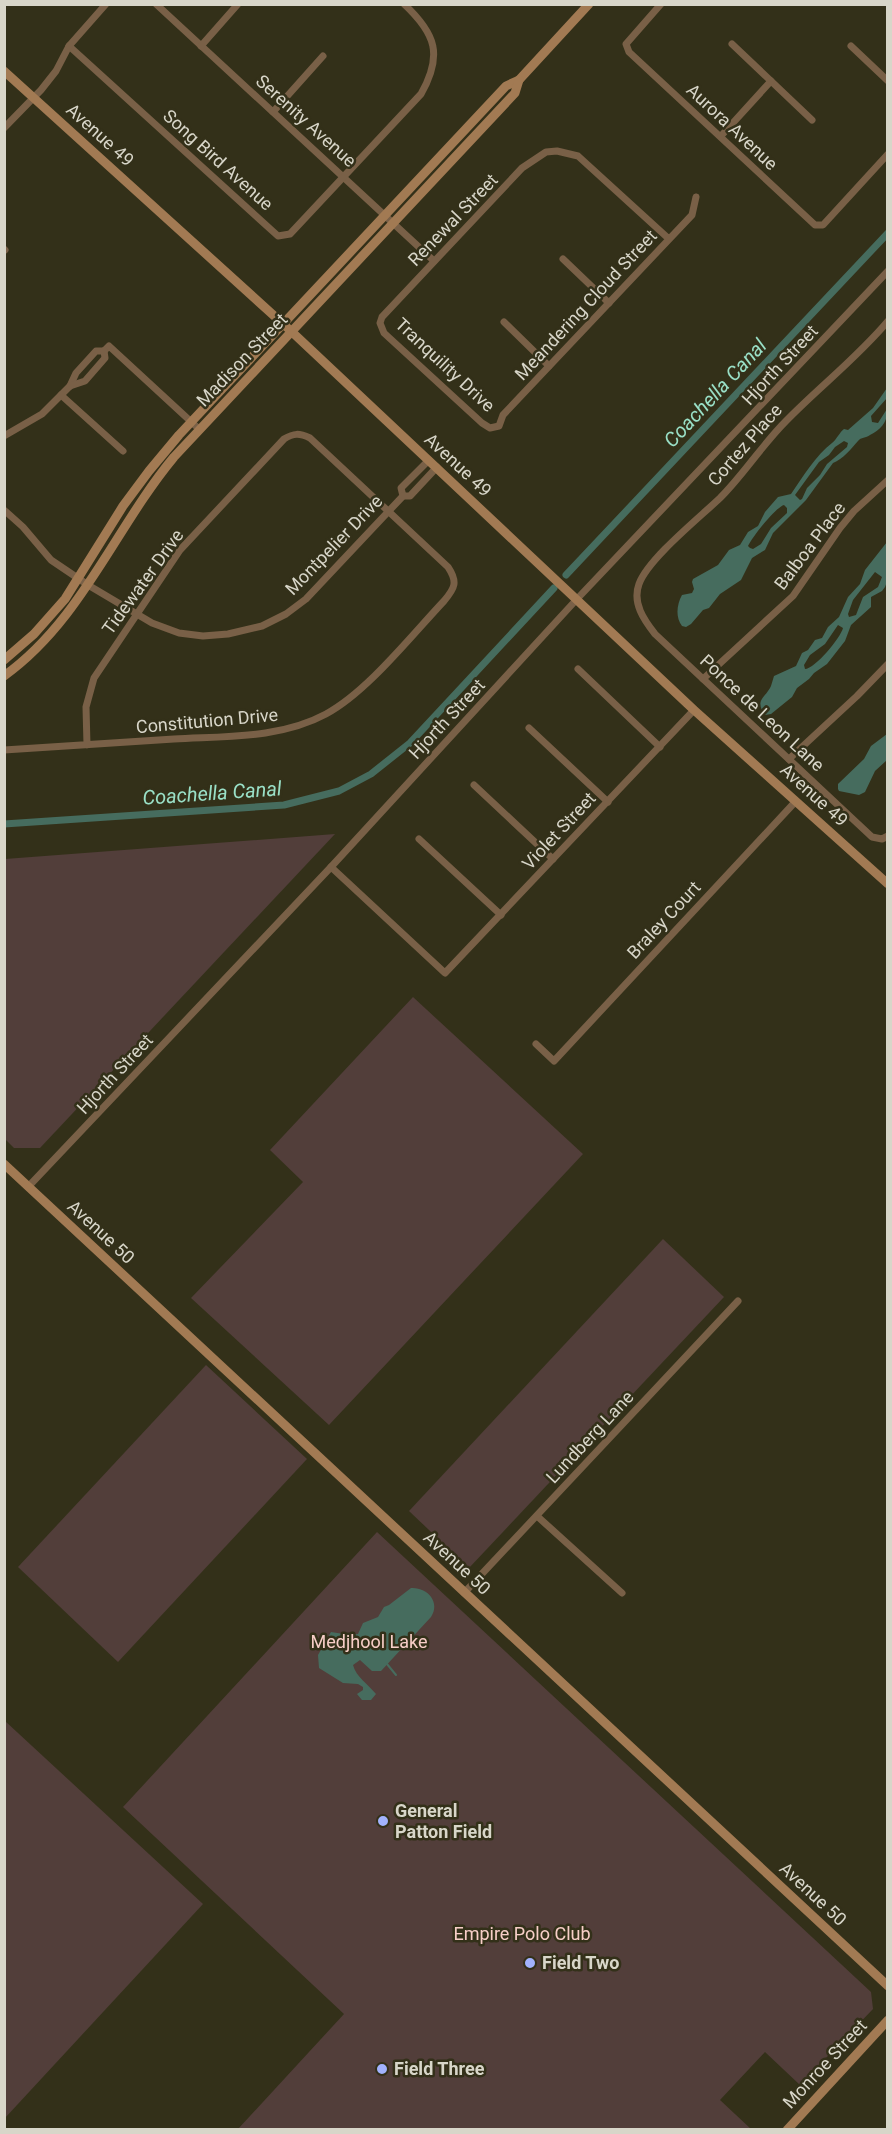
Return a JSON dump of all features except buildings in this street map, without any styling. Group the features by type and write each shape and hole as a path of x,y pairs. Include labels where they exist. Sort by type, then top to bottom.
{"main road":[{"name":"Madison Street","path":"4,660 50,617 79,579 135,489 191,422 506,86 519,80 589,4"},
{"name":"Avenue 49","path":"4,71 292,332 694,710 888,884"},
{"name":"Madison Street","path":"4,676 47,637 87,585 151,487 199,429 515,93 519,80"},
{"name":"Avenue 50","path":"4,1164 888,1986"},
{"name":"Monroe Street","path":"786,2130 888,2020"}],"street":[{"path":"4,128 56,71 69,46 106,4"},
{"name":"Serenity Avenue","path":"156,4 386,214 434,261"},
{"path":"201,45 238,4"},
{"path":"344,176 421,94 430,75 434,55 433,45 421,20 404,4"},
{"name":"Aurora Avenue","path":"661,4 626,44 629,51 815,225 823,225 888,154"},
{"path":"732,44 812,120"},
{"name":"Song Bird Avenue","path":"69,46 278,236 290,234 344,176"},
{"path":"851,46 888,81"},
{"path":"273,112 323,56"},
{"path":"721,136 771,81"},
{"name":"Renewal Street","path":"380,323 382,317 522,168 546,152 557,151 579,156 669,239"},
{"name":"Meandering Cloud Street","path":"490,428 499,426 503,415 692,215 696,197"},
{"path":"563,259 609,303"},
{"name":"Hjorth Street","path":"28,1187 331,867 577,599 888,271"},
{"name":"Cortez Place","path":"637,596 639,582 656,559 733,484 786,420 849,363 888,321"},
{"path":"504,322 549,366"},
{"name":"Tranquility Drive","path":"380,323 384,333 490,428"},
{"path":"107,348 199,429"},
{"path":"70,386 84,381 90,375 105,358 107,348"},
{"path":"4,436 42,414 70,386 75,373 96,351 107,348"},
{"path":"61,395 123,451"},
{"name":"Tidewater Drive","path":"87,745 86,707 94,678 180,550 284,439 301,433 310,438 387,511"},
{"name":"Montpelier Drive","path":"403,496 401,488 429,460"},
{"name":"Montpelier Drive","path":"4,510 23,527 51,560 137,615 179,633 204,636 228,634 262,626 286,614 306,599 387,511 403,496 410,496 437,467"},
{"path":"411,478 420,485"},
{"name":"Balboa Place","path":"704,679 793,596 847,520 888,480"},
{"name":"Constitution Drive","path":"4,750 276,732 303,726 328,713 362,687 444,601 454,586 454,577 448,567 387,511"},
{"name":"Ponce de Leon Lane","path":"637,596 638,608 650,628 872,837 885,838"},
{"path":"789,759 888,664"},
{"path":"578,669 660,747"},
{"name":"Violet Street","path":"331,867 445,973 694,710"},
{"path":"529,728 608,802"},
{"path":"474,785 553,859"},
{"name":"Braley Court","path":"536,1044 554,1060 796,801"},
{"path":"419,839 501,915"},
{"name":"Lundberg Lane","path":"464,1593 738,1301"},
{"path":"537,1516 622,1593"}],"green space":[{"path":"335,834 40,1148 14,1148 5,1139 5,859"},
{"path":"413,997 583,1154 329,1425 191,1298 303,1182 270,1150"},
{"path":"663,1239 724,1297 469,1568 409,1511"},
{"path":"206,1365 307,1459 118,1662 18,1567"},
{"name":"Empire Polo Club","path":"377,1532 871,1992 873,2009 800,2085 765,2052 720,2100 751,2129 238,2129 344,2014 123,1807"},
{"path":"5,1721 203,1904 4,2118"}],"shaded area":[{"path":"887,388 887,398 871,416 872,422 878,423 887,409 885,421 880,428 859,440 833,463 806,500 773,533 765,550 752,558 741,580 720,594 709,608 703,610 691,624 686,627 682,626 678,619 678,606 682,595 692,593 693,579 718,565 729,550 740,545 748,532 758,526 765,512 778,497 791,494 815,460 842,431 848,430 873,408","holes":["844,441 848,443 847,447 827,464 800,500 795,495 819,462","784,505 787,513 771,528 761,544 753,549 750,548 748,546 759,530"]},
{"path":"887,542 888,579 882,591 871,597 871,607 851,625 845,641 827,664 797,688 792,697 771,714 765,715 760,702 769,690 774,676 796,666 802,653 808,650 815,640 822,638 828,627 839,617 848,597 860,584 865,570","holes":["875,572 882,577 878,587 863,597 856,615 849,617 853,600","838,625 843,628 833,645 815,664 805,669 804,665 810,655 825,644"]},
{"path":"887,734 887,760 875,771 865,792 859,795 839,791 838,784 864,759 871,746"},
{"path":"411,1588 422,1590 431,1597 434,1611 381,1671 372,1671 360,1660 353,1665 359,1677 376,1694 371,1700 362,1700 357,1694 363,1690 363,1687 358,1684 343,1683 319,1668 318,1655 331,1632 358,1634 363,1623 378,1617 384,1607"}],"waterway":[{"name":"Coachella Canal","path":"566,575 888,233"},
{"name":"Coachella Canal","path":"4,824 284,805 339,791 371,774 410,743 554,588"},
{"path":"387,1664 396,1675"}],"place":[{"name":"General Patton Field","path":"383,1821"},
{"name":"Field Two","path":"530,1963"},
{"name":"Field Three","path":"382,2069"}],"park label":[{"name":"Medjhool Lake","path":"369,1642"}]}
